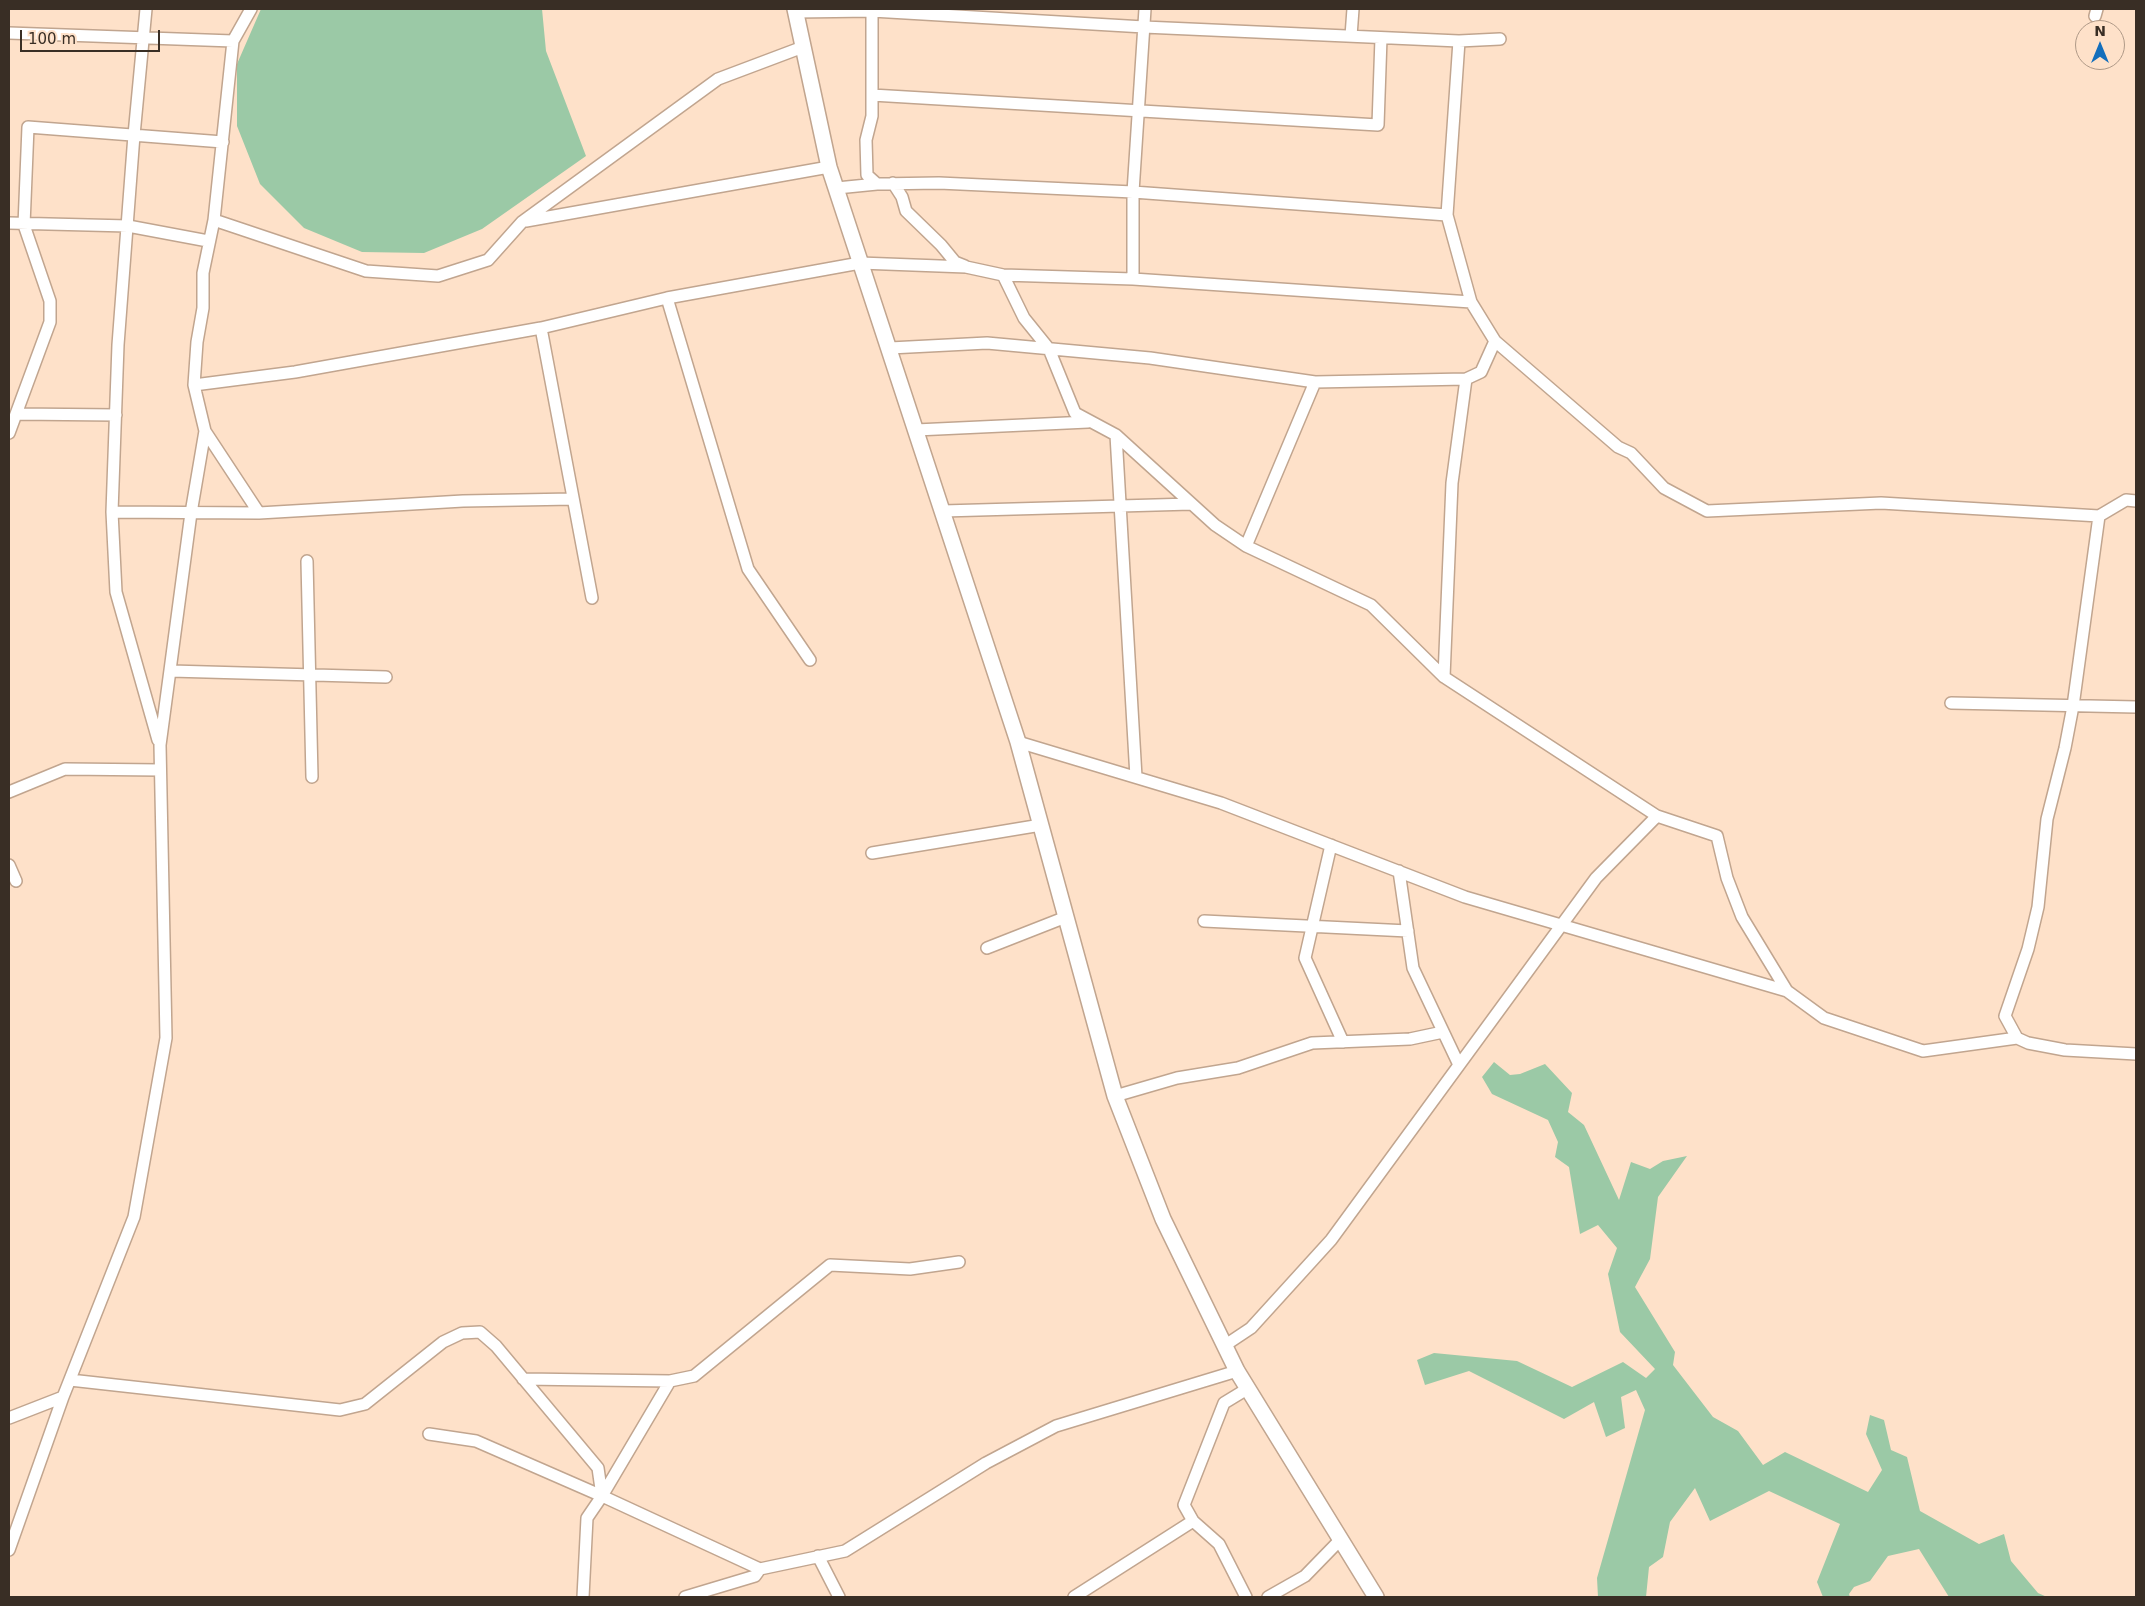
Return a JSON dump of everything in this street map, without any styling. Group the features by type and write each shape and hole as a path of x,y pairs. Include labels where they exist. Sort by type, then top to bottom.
{"street":[{"path":"146,9 118,345 112,512 116,592 160,745"},
{"path":"251,9 233,41 214,220 208,241 203,274 203,308 197,342 194,385 205,431 259,513"},
{"path":"1133,279 1133,192 1145,9"},
{"path":"1351,36 1353,9"},
{"path":"1376,1597 1237,1371 1163,1219 1115,1096 1018,742 829,166 795,10 872,10 1144,27 1380,38 1459,41 1500,39"},
{"path":"872,10 872,116 866,140 867,175 877,184"},
{"path":"9,33 233,41"},
{"path":"872,95 1378,125 1380,38"},
{"path":"1459,41 1448,215 1471,302 1495,341 1618,447 1631,454 1664,488 1708,511 1881,503 2099,516 2126,500 2136,501"},
{"path":"214,220 366,270 438,276 488,260 522,222 718,79 803,47"},
{"path":"9,433 50,322 50,301 24,225 28,127 223,142"},
{"path":"522,222 829,166"},
{"path":"837,188 893,183 1133,192 1448,215"},
{"path":"893,183 902,197 906,211 941,245 954,262 966,267"},
{"path":"9,223 24,225 128,226 208,241"},
{"path":"194,385 296,372 541,328 667,298 860,263 966,267 1003,275 1133,279 1471,302"},
{"path":"1003,275 1024,318 1049,349 1075,413 1116,435 1215,525 1246,546 1371,605 1444,677 1657,816 1717,836 1727,878 1742,917 1787,990"},
{"path":"667,298 748,569 810,660"},
{"path":"541,328 592,598"},
{"path":"890,348 987,343 1150,358 1315,382 1466,379 1481,372 1495,341"},
{"path":"1444,677 1452,483 1466,379"},
{"path":"1246,546 1315,382"},
{"path":"16,414 116,415"},
{"path":"916,430 1090,422"},
{"path":"9,1550 63,1397 134,1216 166,1038 160,745 191,513 205,431"},
{"path":"1116,435 1136,777"},
{"path":"112,512 259,513 464,501 573,498"},
{"path":"943,511 1191,504"},
{"path":"2017,1038 2005,1016 2026,958 2034,924 2048,819 2073,706 2099,516"},
{"path":"307,561 312,777"},
{"path":"171,671 386,676"},
{"path":"1951,703 2136,707"},
{"path":"1018,742 1221,803 1465,897 1787,990 1824,1018 1923,1051 2017,1038 2028,1043 2065,1050 2136,1054"},
{"path":"9,792 65,769 160,770"},
{"path":"1224,1346 1251,1328 1331,1240 1596,878 1657,816"},
{"path":"872,853 1041,825"},
{"path":"1331,845 1305,958 1343,1042"},
{"path":"9,865 16,881"},
{"path":"1399,872 1413,968 1459,1065"},
{"path":"987,948 1066,916"},
{"path":"1204,922 1312,925 1408,931"},
{"path":"1115,1096 1177,1078 1238,1068 1312,1043 1410,1039 1443,1032"},
{"path":"523,1379 670,1381 694,1376 830,1265 910,1269 959,1262"},
{"path":"70,1380 340,1410 365,1404 443,1342 462,1333 480,1332 523,1379 598,1468 602,1496"},
{"path":"429,1434 476,1441 602,1496 760,1569 846,1551 986,1463 1056,1426 1237,1371"},
{"path":"583,1597 587,1518 670,1381"},
{"path":"1246,1597 1219,1544 1193,1521 1184,1505 1224,1403 1247,1389"},
{"path":"9,1418 63,1397"},
{"path":"1074,1597 1193,1521"},
{"path":"1268,1597 1305,1576 1341,1539"},
{"path":"818,1556 839,1597"},
{"path":"685,1597 755,1576 760,1569"}],"green space":[{"path":"261,9 542,9 546,51 586,156 482,229 424,253 362,252 304,228 260,184 237,126 237,64"},
{"path":"1494,1062 1510,1075 1520,1074 1545,1064 1572,1093 1568,1112 1584,1125 1619,1200 1631,1162 1650,1169 1663,1161 1687,1156 1658,1197 1650,1259 1635,1287 1675,1352 1673,1365 1713,1417 1738,1431 1763,1465 1785,1452 1868,1492 1882,1470 1866,1434 1870,1415 1884,1420 1891,1450 1907,1457 1920,1511 1979,1544 2004,1534 2011,1561 2038,1593 2047,1597 1949,1597 1919,1549 1888,1556 1870,1581 1854,1587 1849,1594 1850,1597 1823,1597 1817,1582 1840,1524 1769,1491 1710,1521 1695,1488 1670,1522 1663,1557 1649,1567 1646,1597 1598,1597 1597,1578 1645,1410 1636,1390 1621,1397 1625,1428 1606,1437 1594,1402 1564,1419 1469,1371 1425,1385 1417,1360 1434,1353 1517,1361 1572,1387 1623,1362 1646,1378 1655,1369 1620,1332 1608,1274 1617,1248 1598,1225 1580,1234 1569,1167 1555,1157 1558,1142 1548,1120 1492,1094 1482,1077"}]}
